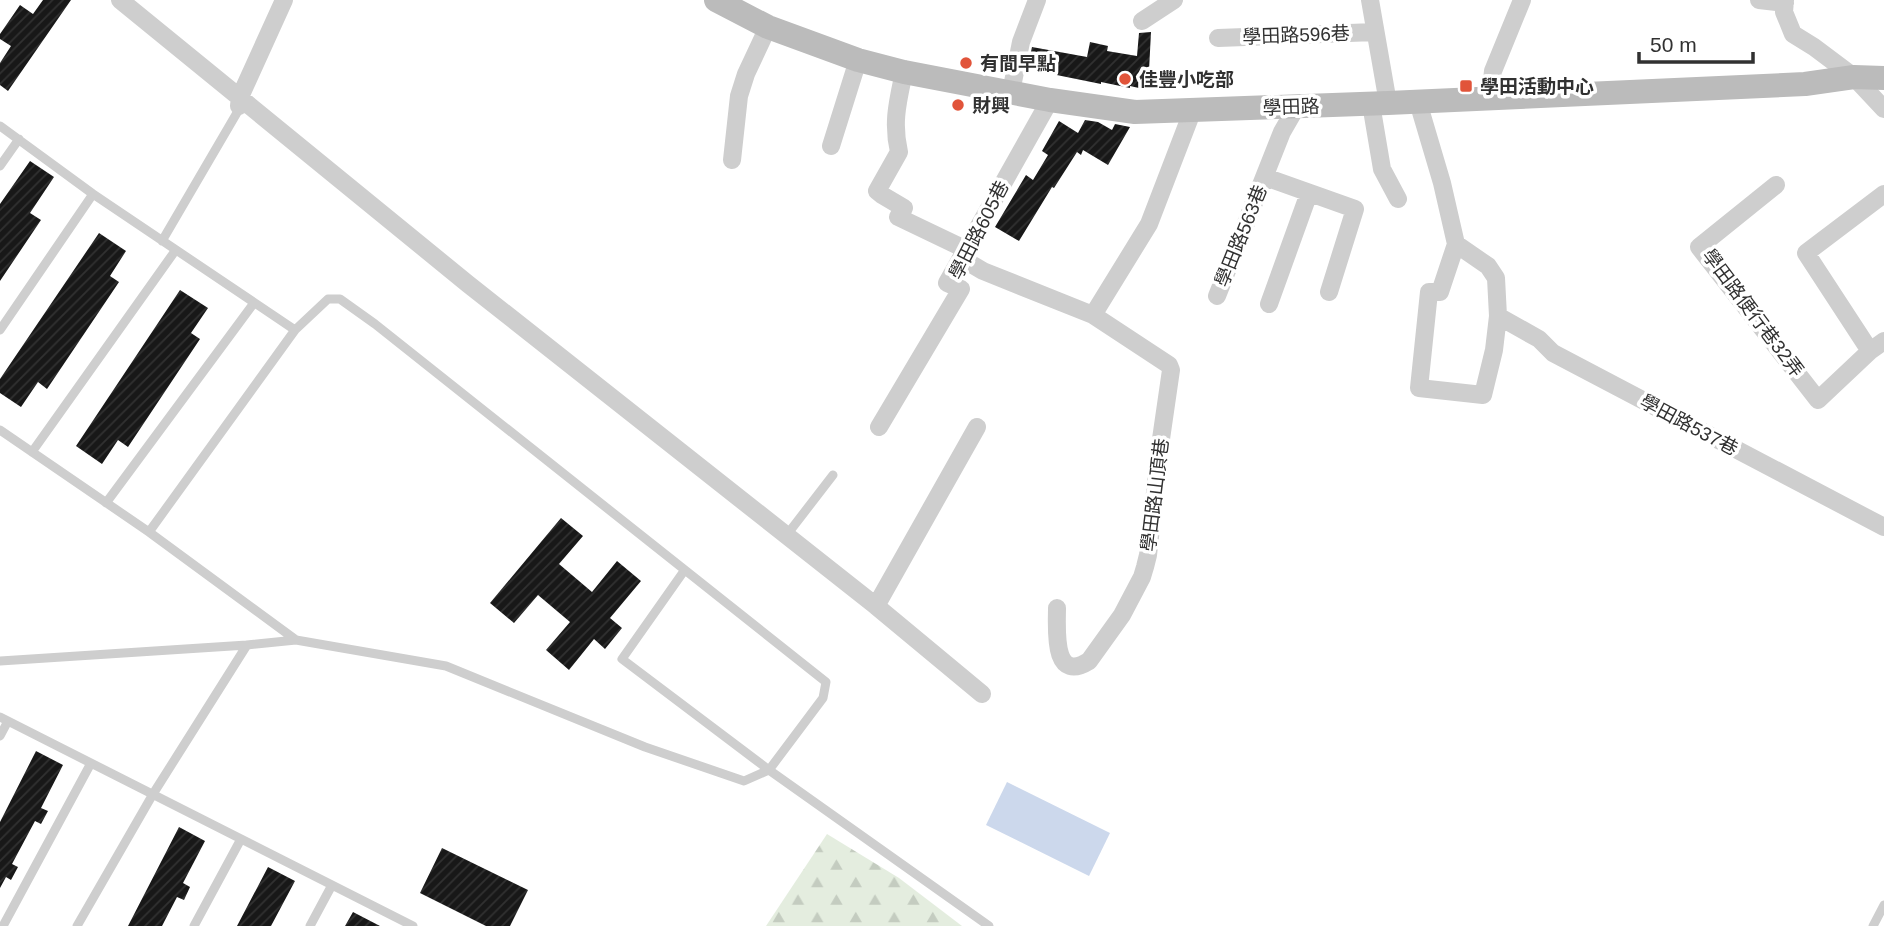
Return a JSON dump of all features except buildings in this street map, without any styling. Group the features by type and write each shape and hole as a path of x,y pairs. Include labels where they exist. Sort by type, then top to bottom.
{"main road":[{"name":"學田路","path":"722,1 768,27 858,60 904,72 1050,100 1135,112 1380,104 1884,78"}],"street":[{"path":"120,0 239,104 876,606 982,694"},
{"path":"239,104 284,0"},
{"path":"1011,92 1021,42 1037,0"},
{"path":"1142,21 1174,0"},
{"path":"1370,0 1375,32 1382,169 1398,199"},
{"path":"1490,98 1493,71 1522,0"},
{"path":"1759,0 1785,1 1784,12 1793,34 1854,78 1884,109"},
{"path":"732,160 739,96 768,27"},
{"name":"學田路596巷","path":"1218,38 1375,32"},
{"path":"831,146 858,60"},
{"name":"學田路山頂巷","path":"904,72 896,107 895,135 900,152 877,191 904,208 898,217 963,253 983,271 1093,314 1169,365 1172,377 1161,439 1148,555 1142,577 1122,615 1089,661 1083,664 1068,665 1057,648 1057,608"},
{"name":"學田路605巷","path":"879,427 961,289 947,283 1050,100"},
{"path":"1418,102 1456,244 1440,292 1429,292 1419,388 1483,395 1494,349 1498,316 1496,278 1488,266 1456,244"},
{"name":"學田路563巷","path":"1217,296 1282,132 1297,106"},
{"path":"1093,314 1149,224 1192,111"},
{"name":"學田路563巷","path":"1265,177 1354,209 1329,292"},
{"name":"學田路便行巷32弄","path":"1776,184 1699,247 1818,400 1877,346 1806,253 1884,194"},
{"path":"1269,304 1309,193"},
{"name":"學田路537巷","path":"1498,316 1539,339 1553,353 1884,527"},
{"path":"876,606 977,427"}],"lane":[{"path":"162,241 239,104"},
{"path":"0,126 93,194 295,330"},
{"path":"0,166 19,139"},
{"path":"0,330 93,194"},
{"path":"32,452 176,251"},
{"path":"0,661 296,640 446,666 645,747 744,781 769,770 823,698 826,682 340,299 327,299 295,330 149,532"},
{"path":"106,503 254,303"},
{"path":"0,430 149,532 296,640"},
{"path":"786,536 832,475"},
{"path":"684,571 622,659 769,770 989,926"},
{"path":"77,926 153,794 247,645"},
{"path":"0,736 4,719 413,926"},
{"path":"4,926 91,763"},
{"path":"194,926 241,839"},
{"path":"310,926 332,885"},
{"path":"1873,926 1884,905"}],"green space":[{"path":"827,834 899,878 962,926 766,926"}],"water":[{"path":"1007,782 1110,833 1089,876 986,825"}],"place":[{"name":"有間早點","path":"966,63"},
{"name":"佳豐小吃部","path":"1125,79"},
{"name":"學田活動中心","path":"1466,86"},
{"name":"財興","path":"958,105"}]}
